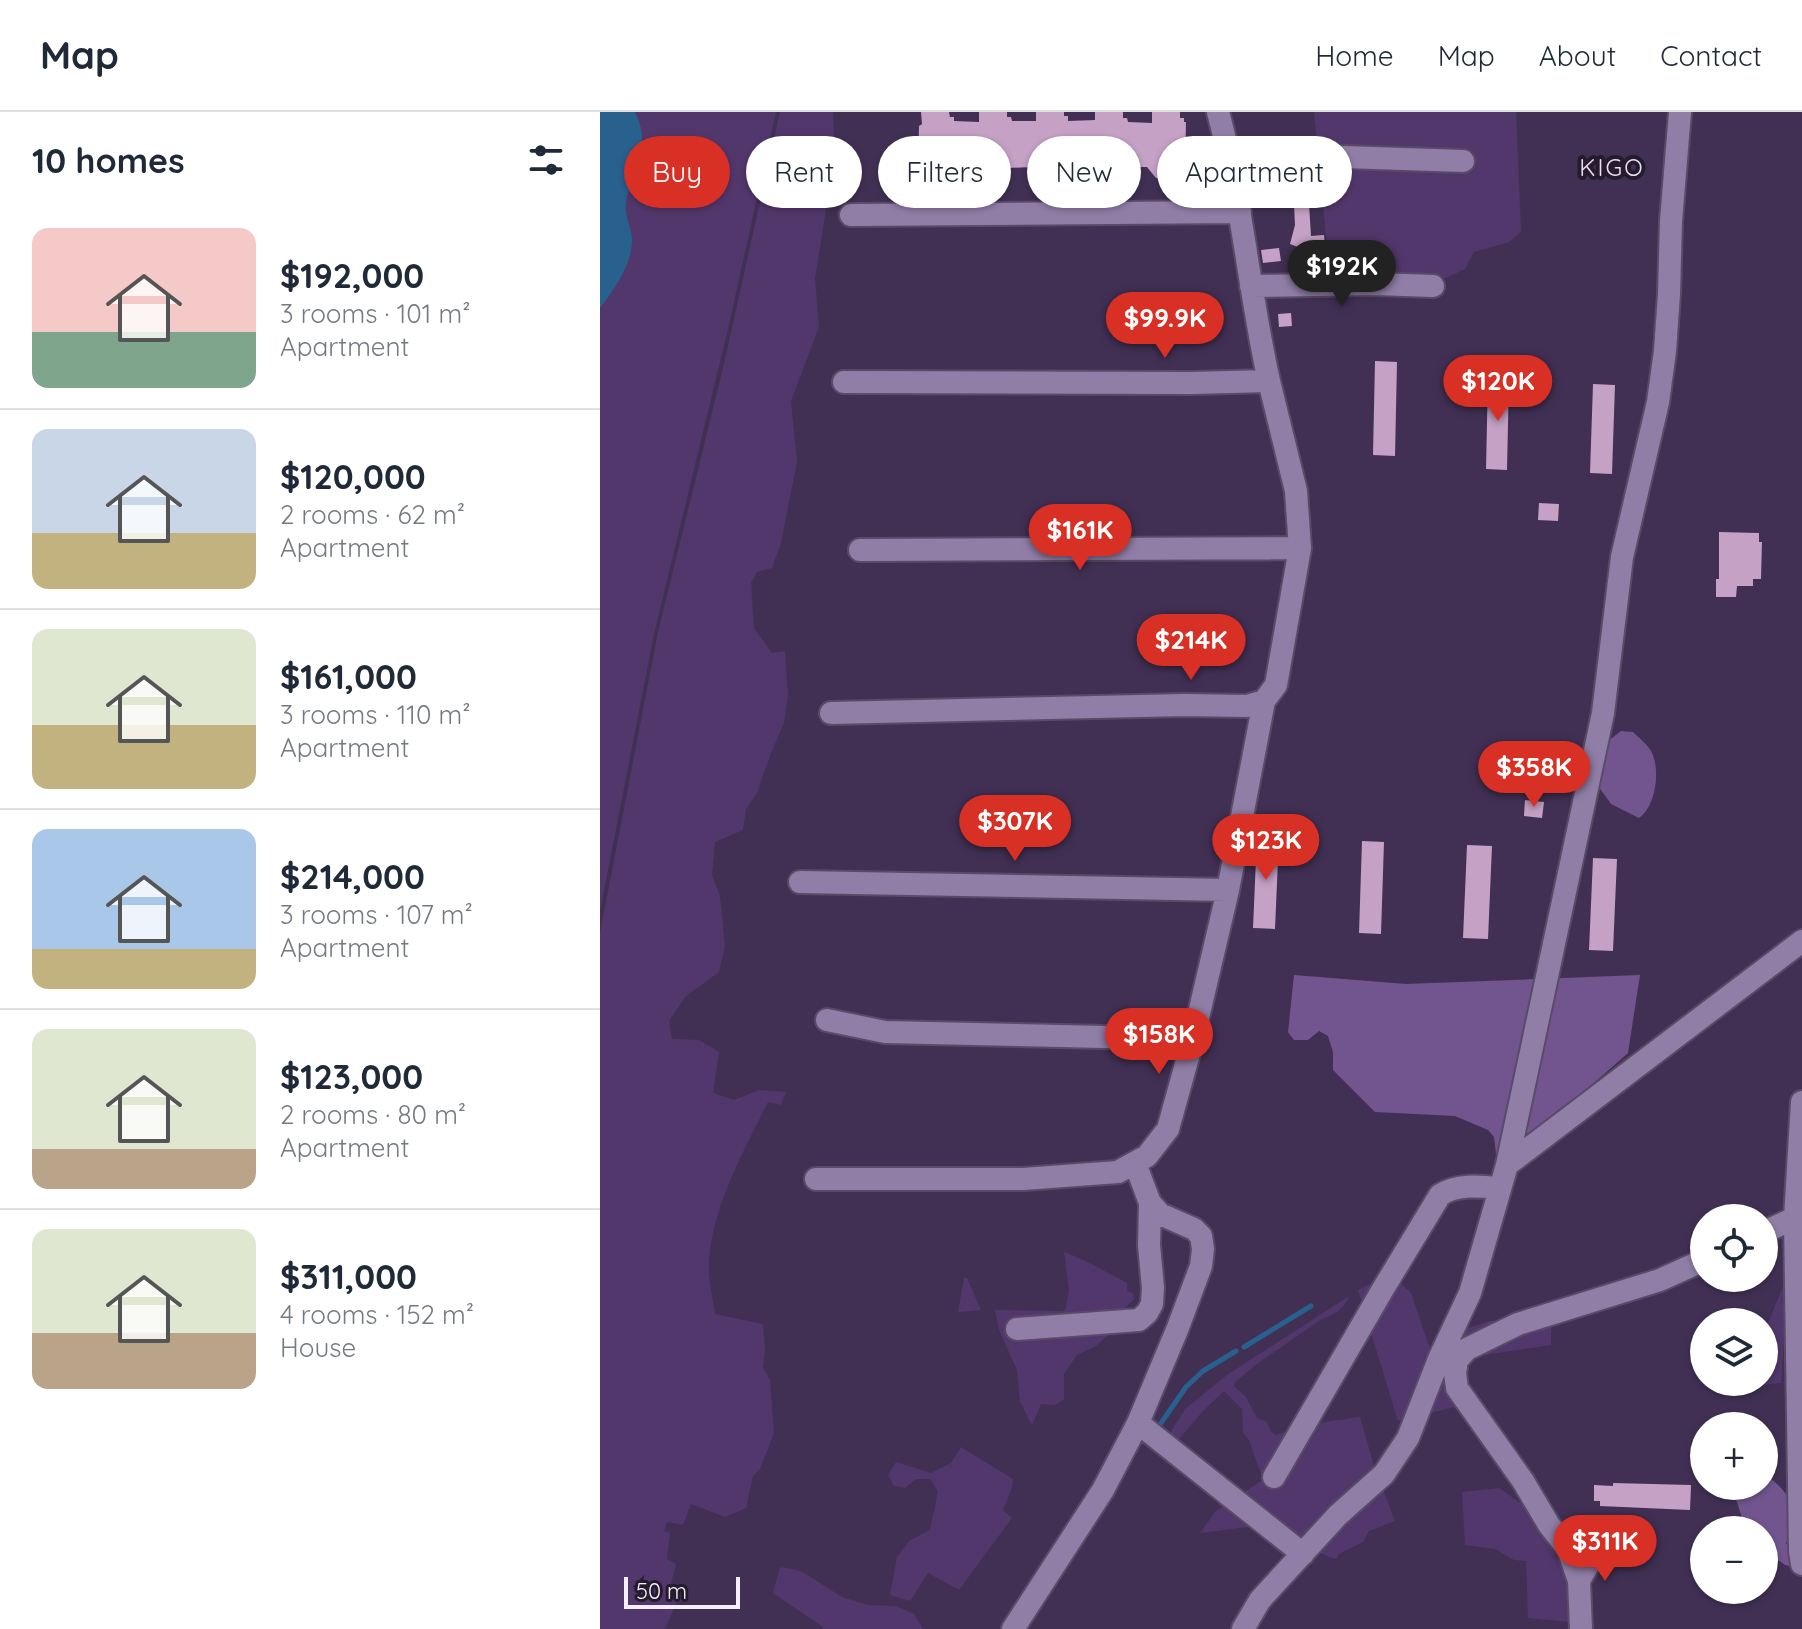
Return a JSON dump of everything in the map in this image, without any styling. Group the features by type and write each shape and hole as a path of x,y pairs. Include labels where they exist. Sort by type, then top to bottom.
{"street":[{"path":"1218,112 1224,136"},
{"path":"1243,1629 1260,1600 1338,1515 1384,1474 1408,1438 1439,1359 1470,1293 1507,1165 1603,713 1622,557 1658,402 1668,308 1680,112"},
{"path":"1352,157 1463,161"},
{"path":"816,1179 1023,1179 1118,1172 1147,1156 1168,1129 1228,890 1264,701 1276,685 1300,548 1296,491 1269,381 1239,208"},
{"path":"851,215 1240,212"},
{"path":"1251,286 1433,286"},
{"path":"844,382 1269,381"},
{"path":"860,550 1300,548"},
{"path":"831,713 1247,706 1264,701"},
{"path":"800,882 1228,890"},
{"path":"1507,1165 1802,941"},
{"path":"827,1020 885,1032 1193,1039"},
{"path":"1802,1102 1795,1218 1802,1564"},
{"path":"1013,1629 1103,1490 1138,1423 1201,1266 1201,1236 1194,1229 1160,1214 1150,1203 1135,1163"},
{"path":"1274,1477 1440,1195 1459,1187 1499,1188"},
{"path":"1017,1329 1139,1320 1147,1313 1152,1304 1153,1288 1149,1245 1150,1203"},
{"path":"1778,1226 1795,1218"},
{"path":"1581,1629 1579,1581 1568,1549 1457,1388 1457,1360 1467,1349 1518,1324 1660,1280 1690,1266"},
{"path":"1138,1423 1303,1554"},
{"path":"1579,1581 1607,1531"}],"shaded area":[{"path":"600,112 776,112 771,136 746,136 746,208 755,208 654,634 600,911"},
{"path":"780,112 833,112 834,136 775,136"},
{"path":"1314,112 1516,112 1521,232 1509,242 1474,252 1465,269 1446,278 1381,269 1330,278 1323,208 1352,208 1352,136 1316,136"},
{"path":"759,208 826,208 815,278 819,327 791,401 797,462 781,543 772,568 757,572 751,583 754,628 772,653 785,651 788,695 784,723 757,793 746,809 743,830 715,842 712,875 720,896 725,946 719,972 685,997 669,1021 672,1039 699,1040 719,1052 713,1093 734,1100 759,1090 786,1092 781,1105 768,1102 731,1178 712,1238 709,1266 715,1314 763,1324 763,1367 770,1380 774,1433 760,1469 753,1476 746,1508 725,1517 691,1504 683,1525 667,1522 664,1531 670,1533 667,1559 676,1564 670,1588 687,1596 676,1604 665,1629 600,1629 600,933 658,632"},
{"path":"1621,731 1633,732 1649,748 1656,767 1653,796 1639,818 1611,804 1591,776 1603,745"},
{"path":"1294,975 1406,984 1640,975 1628,1053 1513,1154 1496,1154 1494,1137 1488,1130 1455,1116 1375,1112 1333,1070 1333,1052 1328,1036 1319,1031 1308,1040 1294,1040 1288,1032"},
{"path":"1064,1252 1127,1283 1127,1291 1133,1293 1134,1299 1127,1306 1121,1323 1096,1346 1077,1355 1064,1374 1064,1399 1055,1405 1041,1404 1032,1426 1020,1401 1017,1370 999,1330 995,1310 1065,1311 1069,1291"},
{"path":"964,1278 967,1278 981,1310 958,1312"},
{"path":"1379,1280 1401,1284 1411,1293 1433,1358 1463,1405 1398,1421 1358,1290"},
{"path":"1788,1283 1781,1383 1778,1383 1778,1308 1774,1308"},
{"path":"1349,1296 1338,1311 1257,1364 1234,1386 1246,1397 1257,1418 1267,1422 1271,1432 1276,1435 1360,1417 1395,1521 1369,1531 1363,1542 1339,1554 1336,1559 1265,1525 1200,1533 1215,1512 1264,1479 1249,1440 1243,1433 1242,1409 1224,1391 1162,1459 1172,1430 1185,1409 1227,1375"},
{"path":"1551,1320 1551,1345 1458,1359 1437,1339 1489,1321"},
{"path":"961,1447 1013,1479 1003,1510 1012,1518 959,1590 928,1573 910,1601 890,1595 897,1557 909,1541 930,1530 938,1491 930,1479 916,1479 905,1488 894,1486 888,1475 896,1462 931,1473 951,1463"},
{"path":"1778,1486 1783,1490 1799,1526 1786,1543 1795,1557 1794,1567 1778,1560 1778,1516 1741,1516 1736,1500 1778,1500"},
{"path":"1499,1488 1526,1507 1568,1553 1571,1622 1528,1618 1526,1561 1514,1560 1495,1549 1465,1545 1462,1492"},
{"path":"780,1567 801,1571 842,1597 868,1605 896,1606 914,1614 923,1629 822,1629 773,1593"}],"water":[{"path":"600,112 635,112 642,136 624,136 624,208 631,231 631,249 626,268 600,308"}],"building":[{"path":"921,112 949,112 954,121 979,122 979,112 1007,112 1007,117 1011,117 1012,121 1036,121 1036,112 1064,112 1068,121 1095,120 1095,112 1123,112 1123,118 1127,118 1128,122 1152,123 1152,112 1180,112 1180,118 1186,122 1186,136 1157,136 1157,178 1147,167 1141,167 1141,136 1027,136 1027,167 1011,168 1011,136 919,136"},
{"path":"1294,208 1309,208 1311,236 1324,235 1326,258 1290,244 1295,225"},
{"path":"1279,248 1281,261 1263,263 1261,250"},
{"path":"1291,313 1292,326 1279,327 1278,314"},
{"path":"1375,361 1397,362 1395,456 1373,455"},
{"path":"1488,377 1509,377 1507,470 1486,469"},
{"path":"1593,384 1615,385 1612,474 1590,473"},
{"path":"1539,503 1559,504 1558,521 1538,520"},
{"path":"1719,532 1759,533 1759,542 1762,542 1761,579 1753,579 1753,586 1737,586 1736,597 1716,597"},
{"path":"1525,800 1544,802 1542,818 1524,816"},
{"path":"1257,836 1279,837 1275,929 1253,928"},
{"path":"1362,841 1384,842 1381,934 1359,933"},
{"path":"1467,845 1492,846 1488,939 1463,938"},
{"path":"1593,858 1617,859 1613,951 1589,950"},
{"path":"1613,1483 1690,1485 1690,1510 1600,1506 1600,1501 1594,1501 1594,1485 1613,1486"}],"waterway":[{"path":"1244,1347 1311,1306"},
{"path":"1159,1426 1186,1387 1203,1371 1236,1351"}],"district":[{"name":"KIGO","path":"1612,168"}]}
